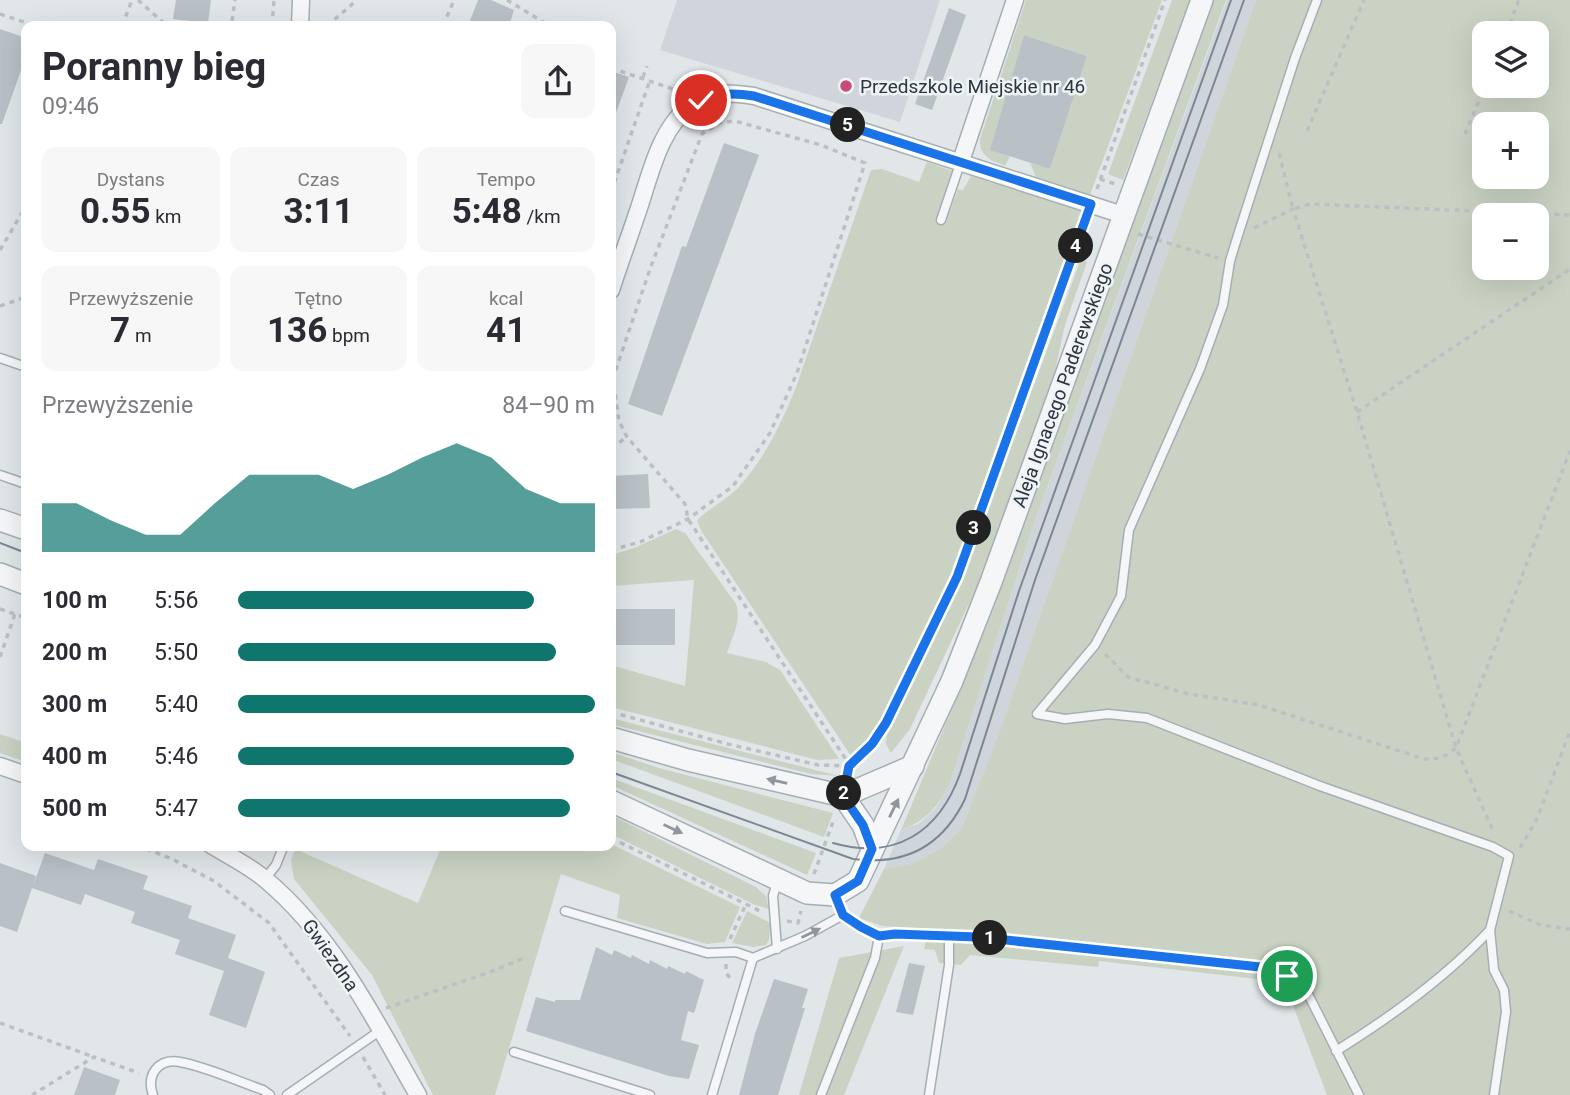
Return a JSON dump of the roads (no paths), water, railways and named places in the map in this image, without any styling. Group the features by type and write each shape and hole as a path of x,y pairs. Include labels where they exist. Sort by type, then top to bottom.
{"street":[{"path":"300,21 301,0"},
{"path":"961,161 1016,0"},
{"name":"Aleja Ignacego Paderewskiego","path":"839,905 858,881 952,681 1129,223 1132,191 1202,0"},
{"path":"616,275 660,147 673,123 693,103 734,93 754,96 961,161 1091,204 1129,223"},
{"path":"0,520 21,527"},
{"path":"0,574 21,582"},
{"path":"616,739 688,760 843,796 913,766"},
{"path":"0,766 21,773"},
{"path":"843,796 863,825 872,849"},
{"path":"616,803 807,893 839,905"},
{"name":"Gwiezdna","path":"221,851 265,879 312,924 377,1023 418,1095"}],"lane":[{"path":"1317,0 1295,58 1238,235 1230,261 1223,305 1200,369 1129,530 1121,596 1095,645 1037,714 1065,719 1108,714 1147,718 1320,786 1493,847 1508,856 1490,930 1494,970 1504,990 1506,1012 1494,1095"},
{"path":"941,220 961,161"},
{"path":"0,358 21,365"},
{"path":"0,475 21,482"},
{"path":"265,879 276,865 282,851"},
{"path":"777,949 773,896 778,879"},
{"path":"565,911 707,953 737,952 753,958 827,925 839,905 861,927 879,936 977,937 1260,967 1287,976 1308,994 1359,1095"},
{"path":"1336,1051 1364,1034 1420,992 1490,930"},
{"path":"821,1095 875,958 879,936"},
{"path":"929,1095 949,965 949,936"},
{"path":"712,1095 753,958"},
{"path":"287,1095 357,1047 377,1023"},
{"path":"514,1052 650,1095"},
{"path":"153,1095 149,1084 155,1070 162,1064 179,1061 263,1090 270,1095"}],"tram line":[{"path":"833,843 855,848 876,848 912,837 940,812 951,794 960,774 1019,591 1231,0"},
{"path":"616,774 853,859 905,856 920,850 945,830 965,799 1035,580 1244,0"},
{"path":"0,543 21,551"}],"place":[{"name":"Przedszkole Miejskie nr 46","path":"846,86"}]}
